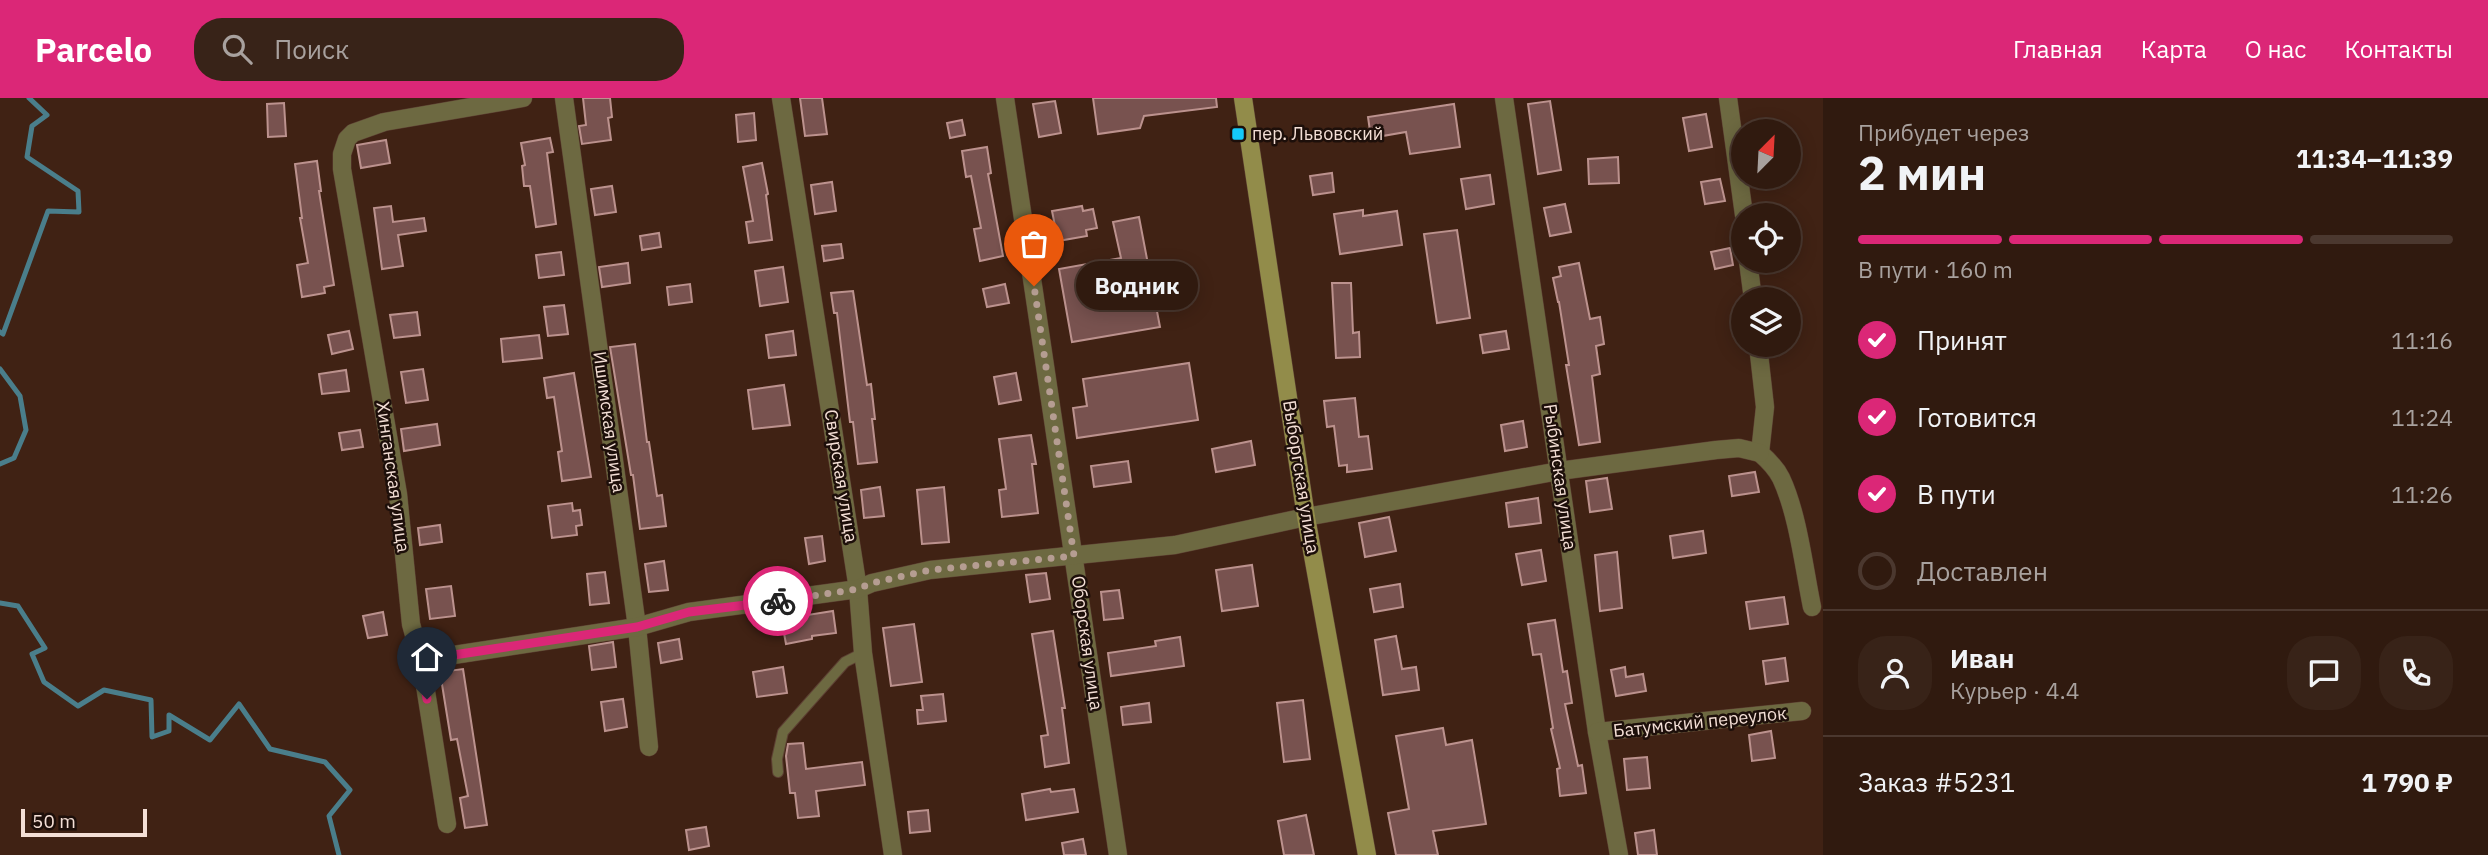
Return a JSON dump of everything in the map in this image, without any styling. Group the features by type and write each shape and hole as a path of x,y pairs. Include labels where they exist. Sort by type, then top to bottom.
{"street":[{"name":"Хинганская улица","path":"447,824 421,660 411,624 391,447 342,169 342,154 347,139 353,133 384,122 523,98"},
{"name":"Ишимская улица","path":"564,98 637,627 649,747"},
{"name":"Свирская улица","path":"781,98 858,589 863,653 893,855"},
{"name":"Оборская улица","path":"1005,98 1118,855"},
{"name":"Выборгская улица","path":"1243,98 1306,517 1367,855"},
{"name":"Рыбинская улица","path":"1504,98 1597,732 1619,855"},
{"path":"1728,98 1742,203"},
{"path":"1759,357 1765,407 1760,453"},
{"path":"421,660 637,627 689,612 858,589 872,583 930,570 1175,545 1306,517 1559,471 1739,448 1760,453 1781,477 1790,504 1812,607"},
{"name":"Батумский переулок","path":"1597,732 1802,711"}],"lane":[{"path":"778,772 779,745 783,732 845,662 863,653"}],"building":[{"path":"583,98 610,98 612,117 608,118 611,140 582,144 579,126 586,125"},
{"path":"800,98 822,98 827,134 805,136"},
{"path":"1093,98 1216,98 1217,107 1144,116 1140,128 1098,134"},
{"path":"1055,101 1061,133 1039,137 1033,104"},
{"path":"1550,101 1561,170 1538,174 1528,104"},
{"path":"284,103 286,136 268,137 267,104"},
{"path":"1454,104 1460,147 1410,154 1406,132 1371,138 1368,117"},
{"path":"754,113 756,140 738,142 736,115"},
{"path":"1706,114 1712,147 1689,151 1683,118"},
{"path":"962,120 965,135 950,138 947,123"},
{"path":"550,138 553,152 547,153 556,224 536,227 530,186 524,186 522,166 525,165 521,143"},
{"path":"386,140 390,163 361,168 357,145"},
{"path":"987,147 991,173 988,174 1003,256 980,261 974,229 981,228 971,176 966,177 962,151"},
{"path":"1618,157 1619,183 1589,184 1588,159"},
{"path":"317,161 334,285 324,287 325,293 302,297 297,265 308,263 295,164"},
{"path":"762,163 772,240 749,243 746,222 753,221 743,167"},
{"path":"1332,173 1334,192 1313,195 1310,176"},
{"path":"1490,175 1494,204 1466,209 1461,179"},
{"path":"1720,179 1725,201 1705,204 1701,182"},
{"path":"832,182 836,211 815,214 811,185"},
{"path":"612,186 616,212 595,215 591,189"},
{"path":"1565,204 1571,232 1550,236 1544,208"},
{"path":"391,206 393,222 424,218 426,231 398,235 403,266 382,269 374,208"},
{"path":"1082,206 1083,211 1093,209 1097,228 1086,230 1087,236 1058,241 1052,211"},
{"path":"1363,210 1363,216 1397,211 1402,245 1340,254 1334,214"},
{"path":"1139,217 1160,327 1072,342 1059,269 1121,258 1113,222"},
{"path":"1457,230 1470,318 1437,323 1424,234"},
{"path":"659,233 661,247 642,250 640,236"},
{"path":"841,244 843,258 824,261 822,246"},
{"path":"1730,248 1731,265 1715,269 1711,252"},
{"path":"561,252 564,275 539,278 536,255"},
{"path":"628,263 630,283 602,287 599,267"},
{"path":"1579,263 1590,319 1600,317 1604,344 1596,346 1600,374 1592,376 1600,442 1579,445 1566,365 1569,365 1553,278 1561,276 1559,267"},
{"path":"783,267 788,302 760,306 755,271"},
{"path":"1332,283 1351,283 1353,333 1359,332 1360,357 1336,358"},
{"path":"690,284 692,302 669,305 667,287"},
{"path":"1005,284 1009,303 987,307 983,289"},
{"path":"853,291 867,385 871,384 877,462 858,464 853,422 850,422 837,313 834,313 831,293"},
{"path":"564,305 568,334 548,336 544,307"},
{"path":"417,312 420,335 394,338 390,315"},
{"path":"349,331 353,349 332,354 328,335"},
{"path":"793,331 796,355 769,358 766,335"},
{"path":"1506,331 1509,349 1483,353 1480,335"},
{"path":"539,335 542,358 503,362 501,339"},
{"path":"635,344 647,442 657,496 662,495 666,526 640,529 610,347"},
{"path":"1189,363 1198,420 1077,438 1073,408 1087,406 1083,379"},
{"path":"423,369 428,400 406,403 401,372"},
{"path":"346,370 349,391 322,394 319,374"},
{"path":"574,373 591,477 562,481 558,452 562,451 554,397 547,398 544,378"},
{"path":"1016,373 1021,400 999,404 994,377"},
{"path":"784,385 790,425 753,429 748,390"},
{"path":"1355,398 1359,437 1368,436 1372,469 1347,472 1347,465 1339,466 1334,426 1327,427 1324,401"},
{"path":"1523,421 1527,447 1505,451 1501,425"},
{"path":"437,424 440,445 404,451 401,429"},
{"path":"360,430 363,447 342,450 339,433"},
{"path":"1031,435 1036,464 1032,464 1038,513 1002,517 999,490 1006,489 999,439"},
{"path":"1251,441 1255,465 1216,472 1212,449"},
{"path":"1128,461 1131,482 1094,487 1091,466"},
{"path":"1755,472 1759,492 1732,496 1729,476"},
{"path":"1607,478 1612,509 1590,512 1586,481"},
{"path":"880,487 884,516 864,518 861,490"},
{"path":"944,487 949,542 922,544 917,490"},
{"path":"1538,498 1541,523 1509,527 1506,503"},
{"path":"572,503 573,511 580,510 582,525 576,526 577,535 552,538 548,506"},
{"path":"1389,517 1396,551 1365,557 1359,523"},
{"path":"440,525 442,542 420,545 418,528"},
{"path":"1703,531 1706,553 1673,558 1670,536"},
{"path":"822,536 825,561 809,564 805,538"},
{"path":"1541,550 1546,581 1522,585 1516,554"},
{"path":"1617,552 1622,608 1600,611 1595,555"},
{"path":"664,561 668,590 649,592 645,564"},
{"path":"1252,565 1258,606 1222,611 1216,570"},
{"path":"605,572 609,603 590,605 587,574"},
{"path":"1046,573 1050,599 1030,602 1026,575"},
{"path":"1400,584 1403,607 1374,612 1370,589"},
{"path":"451,586 455,616 430,619 426,589"},
{"path":"1119,590 1123,618 1104,620 1101,592"},
{"path":"1784,597 1788,624 1750,629 1746,602"},
{"path":"833,611 836,633 812,636 812,639 786,644 781,617"},
{"path":"383,612 387,635 368,638 363,616"},
{"path":"1555,620 1563,672 1567,671 1572,703 1565,704 1578,766 1582,765 1586,793 1560,796 1557,769 1560,768 1551,729 1553,728 1541,654 1533,655 1528,624"},
{"path":"914,624 922,682 891,686 883,628"},
{"path":"1053,631 1065,708 1062,708 1069,763 1045,767 1041,736 1048,735 1032,634"},
{"path":"1396,636 1402,669 1416,667 1419,690 1383,695 1375,640"},
{"path":"1180,637 1184,666 1111,676 1108,653 1156,646 1155,641"},
{"path":"679,639 682,659 661,663 658,643"},
{"path":"613,642 616,667 592,670 589,646"},
{"path":"1785,658 1788,681 1766,684 1763,661"},
{"path":"783,667 787,693 757,697 753,672"},
{"path":"1625,667 1626,677 1643,674 1646,691 1616,696 1611,670"},
{"path":"463,669 487,825 465,828 460,798 468,796 457,739 451,740 440,672"},
{"path":"943,694 946,721 918,724 917,710 923,710 921,696"},
{"path":"623,699 627,727 605,731 601,702"},
{"path":"1303,700 1310,759 1284,762 1277,703"},
{"path":"1149,703 1151,722 1123,725 1121,707"},
{"path":"1443,728 1446,745 1472,740 1486,824 1433,831 1438,855 1396,855 1388,813 1409,809 1396,736"},
{"path":"1771,731 1775,758 1752,761 1749,735"},
{"path":"803,743 806,769 862,762 865,785 816,791 819,816 798,818 795,793 790,793 786,756 788,744"},
{"path":"1647,757 1650,788 1627,790 1624,759"},
{"path":"1050,789 1051,792 1074,789 1078,812 1026,820 1022,794"},
{"path":"928,810 930,831 910,833 908,812"},
{"path":"1306,815 1314,855 1284,855 1278,821"},
{"path":"706,827 709,846 689,850 686,830"},
{"path":"1654,830 1657,855 1638,855 1635,833"},
{"path":"1083,839 1086,855 1064,855 1062,843"}],"waterway":[{"path":"0,332 3,334 48,211 79,212 78,191 27,157 32,126 47,115 29,98"},
{"path":"0,369 20,396 26,430 14,458 0,464"},
{"path":"0,603 18,606 45,648 32,654 44,682 78,706 104,690 151,700 152,737 169,731 169,715 210,740 239,704 270,749 325,762 350,790 329,816 339,855"}],"way so far":[{"path":"778,601 858,589 872,583 930,570 1074,556 1034,286"}],"place":[{"name":"пер. Львовский","path":"1238,134"},
{"name":"Водник","path":"1034,286"}],"route":[{"path":"427,699 421,660 637,627 689,612 778,601"}]}
